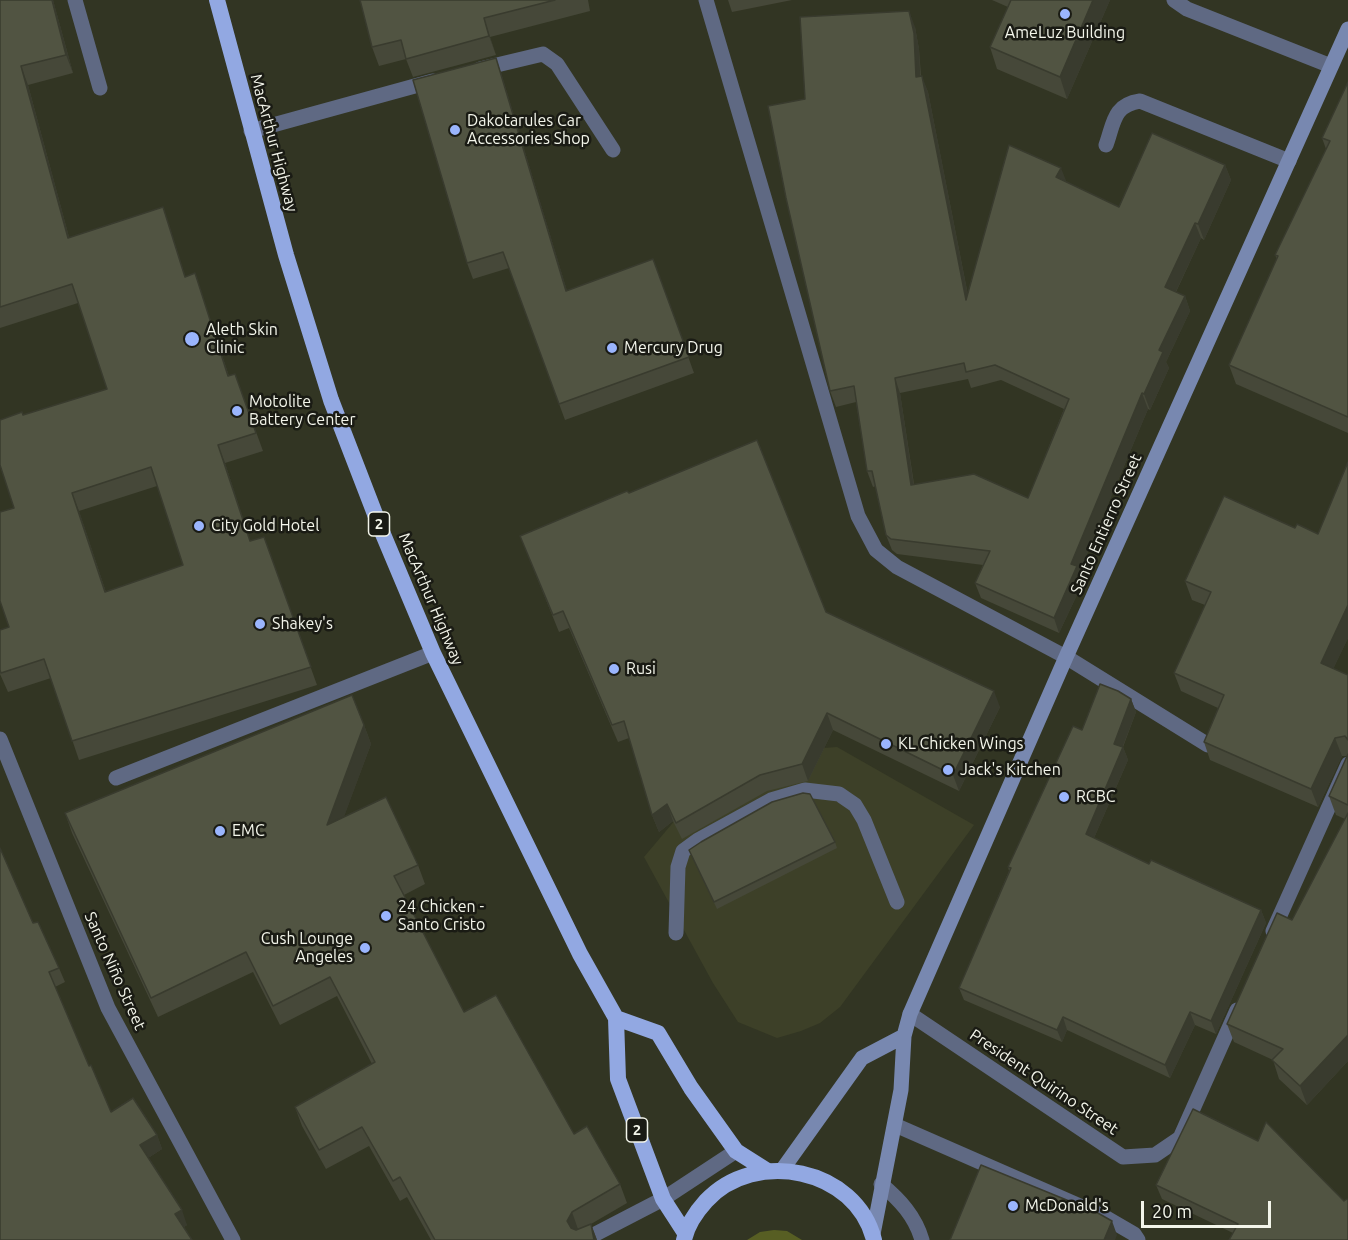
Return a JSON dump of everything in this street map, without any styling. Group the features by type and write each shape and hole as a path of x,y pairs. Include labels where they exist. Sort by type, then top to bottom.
{"highway":[{"name":"MacArthur Highway","path":"217,0 286,255 331,400 380,527 433,653 580,954 616,1018 618,1079 663,1199 684,1237"},
{"name":"2","path":"616,1018 658,1033 736,1152 774,1170 809,1174 832,1185 853,1202 864,1217 873,1237"},
{"name":"2","path":"684,1237 700,1208 713,1194 737,1179 774,1170"}],"main road":[{"name":"Santo Entierro Street","path":"873,1237 881,1184 902,1090 904,1036 910,1014 1066,657 1348,29"},
{"path":"774,1170 862,1058 904,1036"}],"street":[{"path":"75,0 100,88"},
{"path":"706,0 858,516 876,550 897,567 1066,657 1208,745"},
{"path":"1174,0 1187,9 1331,66"},
{"path":"468,72 543,54 557,64 614,150"},
{"path":"251,131 445,78"},
{"path":"1106,146 1118,110 1127,103 1140,101 1289,161"},
{"path":"116,778 433,653"},
{"name":"Santo Niño Street","path":"0,739 108,1008 234,1240"},
{"path":"1266,945 1348,764"},
{"path":"676,933 678,867 683,851 698,840 771,800 805,790 839,794 855,805 864,820 897,902"},
{"name":"President Quirino Street","path":"910,1014 1123,1157 1155,1155 1180,1138 1242,999"},
{"path":"895,1125 1103,1216 1134,1234 1138,1240"},
{"path":"584,1240 663,1199 736,1152"},
{"path":"881,1184 903,1203 922,1240"}],"shaded area":[{"path":"837,747 974,825 840,1007 820,1023 777,1038 738,1022 713,983 644,857 687,806 743,754"}],"green space":[{"path":"787,1231 802,1240 747,1240 760,1232"}],"building":[{"path":"0,0 52,0 66,55 21,66 68,238 163,207 185,277 195,273 228,376 235,374 256,433 218,445 250,541 264,537 311,667 72,741 44,659 1,673 0,630 9,627 0,601 0,512 14,508 0,465 0,420 107,389 72,284 0,307","holes":["151,467 183,565 105,592 72,493"]},
{"path":"360,0 555,0 484,18 489,36 406,59 401,40 372,47"},
{"path":"1011,0 1093,0 1060,77 990,47"},
{"path":"909,11 914,33 916,77 922,76 966,300 1009,145 1061,168 1056,177 1119,207 1152,133 1225,165 1198,224 1195,223 1165,287 1185,296 1159,350 1163,352 1144,394 1142,393 1071,564 1077,566 1054,618 975,583 990,551 891,539 886,535 872,471 867,471 854,386 830,391 786,198 768,106 805,99 800,17","holes":["964,363 966,372 995,365 1069,399 1028,498 974,474 911,485 895,378"]},
{"path":"496,58 566,291 653,259 689,357 559,404 503,252 467,263 413,80"},
{"path":"1348,82 1348,417 1229,365 1278,256 1275,255 1330,141 1322,138"},
{"path":"757,440 826,612 994,691 953,775 827,713 802,764 760,775 676,823 667,804 652,815 624,721 612,725 563,611 553,615 520,536"},
{"path":"1348,462 1348,605 1321,663 1348,675 1348,740 1345,736 1335,738 1311,789 1204,742 1224,695 1174,673 1211,592 1185,581 1224,496 1295,528 1297,524 1318,534"},
{"path":"1100,684 1131,699 1114,744 1123,747 1086,834 1149,864 1151,860 1261,910 1211,1021 1190,1012 1165,1065 1063,1017 1057,1030 959,988 1011,868 1008,867 1073,726 1082,730"},
{"path":"352,695 364,725 327,825 386,797 418,865 394,876 464,1012 496,995 574,1134 587,1126 620,1184 572,1212 567,1221 571,1228 576,1230 591,1224 594,1240 435,1240 400,1177 393,1181 362,1127 319,1150 295,1107 375,1062 330,977 273,1006 246,952 151,998 65,813"},
{"path":"1348,754 1348,805 1329,796"},
{"path":"803,793 810,794 835,842 714,902 689,850 772,802"},
{"path":"1348,813 1348,1035 1300,1086 1272,1060 1283,1049 1227,1024 1277,913 1292,920"},
{"path":"0,848 33,923 38,922 59,968 49,972 111,1112 133,1098 157,1135 140,1145 182,1210 175,1214 192,1240 0,1240"},
{"path":"1193,1109 1258,1141 1266,1122 1344,1201 1348,1200 1348,1240 1229,1240 1238,1224 1156,1185"},
{"name":"McDonald's","path":"981,1165 1096,1212 1112,1221 1104,1240 950,1240"}],"place":[{"name":"AmeLuz Building","path":"1065,14"},
{"name":"Dakotarules Car Accessories Shop","path":"455,130"},
{"name":"Aleth Skin Clinic","path":"192,339"},
{"name":"Mercury Drug","path":"612,348"},
{"name":"Motolite Battery Center","path":"237,411"},
{"name":"City Gold Hotel","path":"199,526"},
{"name":"Shakey's","path":"260,624"},
{"name":"Rusi","path":"614,669"},
{"name":"KL Chicken Wings","path":"886,744"},
{"name":"Jack's Kitchen","path":"948,770"},
{"name":"RCBC","path":"1064,797"},
{"name":"EMC","path":"220,831"},
{"name":"24 Chicken - Santo Cristo","path":"386,916"},
{"name":"Cush Lounge Angeles","path":"365,948"},
{"name":"McDonald's","path":"1013,1206"}]}
